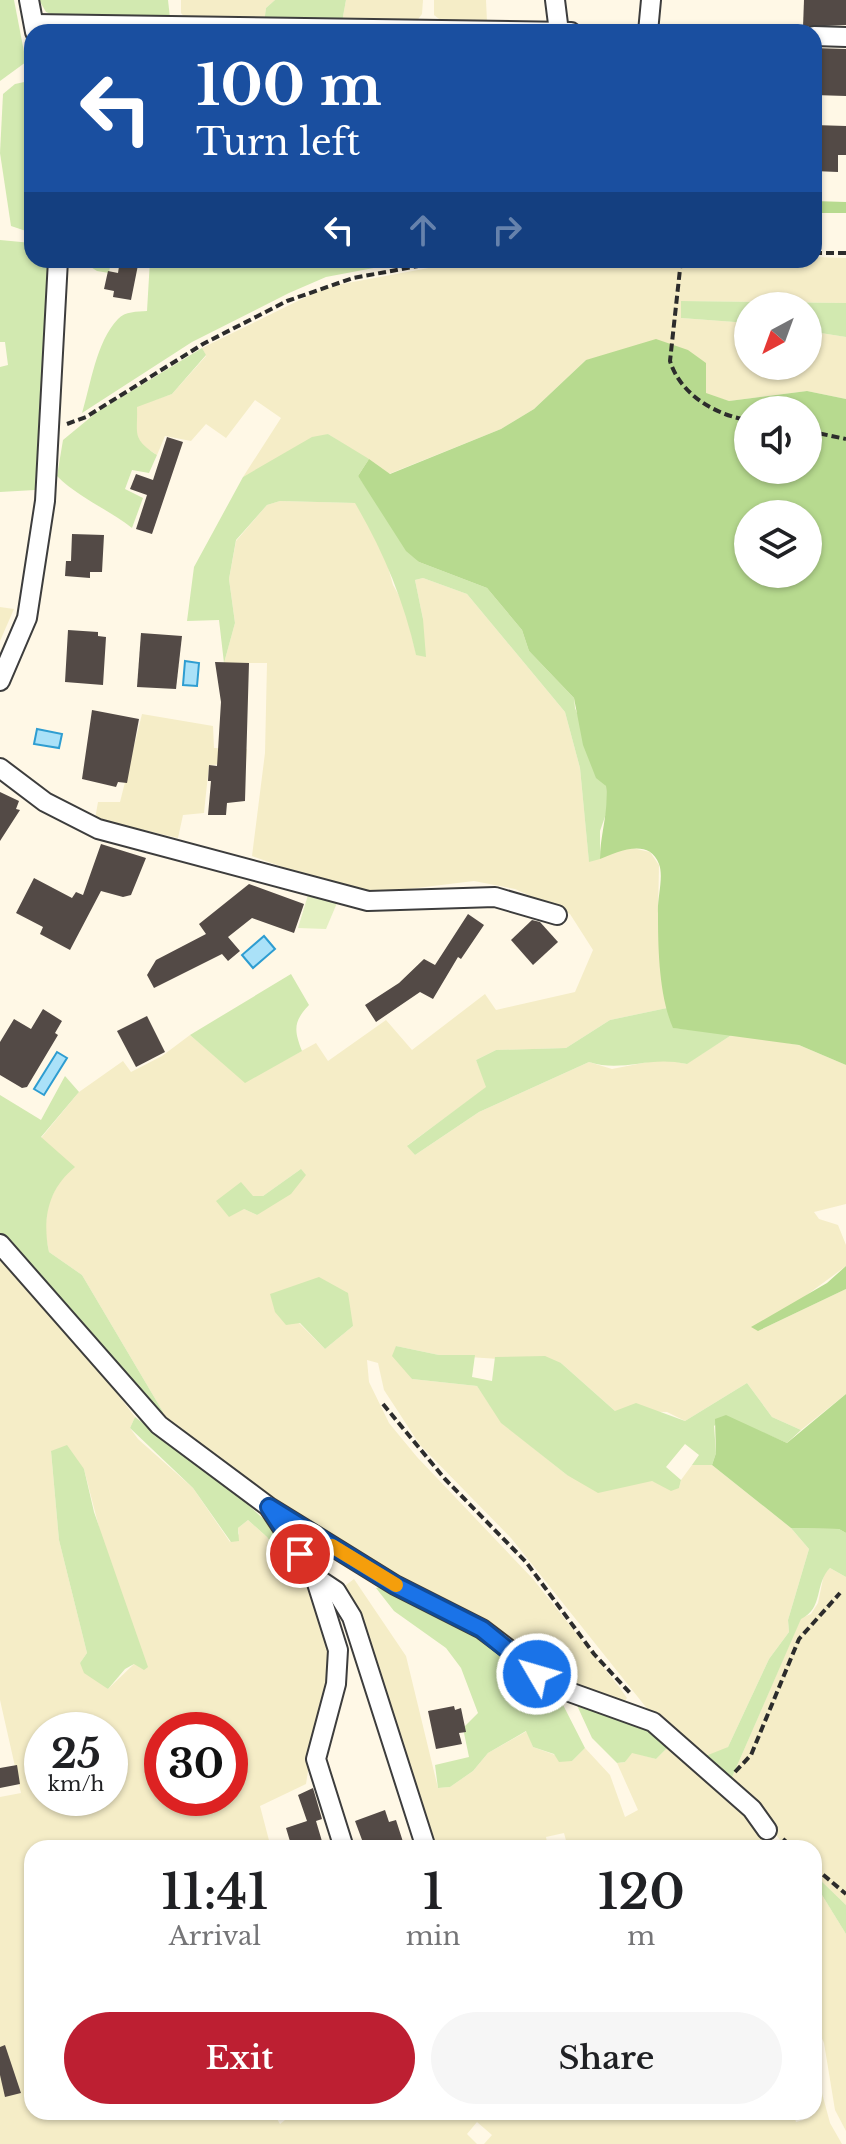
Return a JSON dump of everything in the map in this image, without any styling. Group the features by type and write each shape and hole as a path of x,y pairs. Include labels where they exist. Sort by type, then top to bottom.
{"street":[{"path":"29,0 34,24"},
{"path":"555,0 558,24"},
{"path":"649,24 651,0"},
{"path":"822,36 846,37"},
{"path":"0,681 27,618 45,501 57,268"},
{"path":"0,768 45,802 98,829 368,901 495,897 557,915"},
{"path":"0,1244 159,1425 269,1507 395,1585 482,1629 561,1689 653,1722 752,1809 767,1830"},
{"path":"269,1507 315,1577 338,1650 336,1684 316,1759 341,1840"},
{"path":"315,1577 336,1591 352,1617 423,1840"}],"path":[{"path":"822,253 846,253"},
{"path":"47,432 86,417 203,344 325,285 411,268"},
{"path":"680,268 670,361 674,375 698,399 734,414"},
{"path":"822,434 846,439"},
{"path":"383,1404 445,1479 526,1562 594,1654 620,1677 634,1698 631,1713"},
{"path":"717,1777 740,1769 751,1755 799,1639 840,1593"},
{"path":"822,1874 846,1894"}],"shaded area":[{"path":"181,0 275,0 266,8 264,23 187,20 181,13"},
{"path":"346,0 423,0 422,14 416,22 342,22"},
{"path":"434,0 486,0 487,22 443,22 434,15"},
{"path":"822,257 846,258 846,303 822,303 822,292 734,292 734,302 682,301 681,318 734,322 734,380 822,380 822,333 846,337 846,399 807,391 734,396 734,400 729,401 586,360 534,409 501,429 389,474 328,434 243,477 281,418 255,400 226,438 206,424 191,441 165,436 157,455 142,445 135,433 137,406 172,394 206,356 202,348 318,291 429,268 822,268"},
{"path":"280,501 356,503 384,553 393,585 405,606 416,654 423,619 415,580 423,578 467,594 565,712 580,768 589,861 628,847 650,852 659,865 658,914 667,1008 610,1020 566,1048 496,1050 476,1060 487,1087 408,1145 415,1155 479,1112 589,1062 612,1069 663,1059 686,1064 733,1034 799,1045 846,1065 846,1204 814,1212 819,1219 838,1225 846,1245 846,1266 758,1331 846,1289 846,1394 801,1430 772,1417 747,1383 685,1421 667,1412 615,1411 561,1363 439,1355 396,1346 412,1379 477,1386 502,1423 567,1475 652,1481 679,1488 692,1465 712,1465 791,1528 809,1549 788,1620 789,1632 769,1659 728,1747 715,1755 703,1757 649,1711 511,1538 420,1445 384,1390 378,1363 367,1360 369,1382 389,1423 417,1457 533,1579 620,1688 627,1698 623,1704 573,1689 337,1546 163,1419 163,1412 82,1275 49,1252 45,1231 48,1204 61,1178 41,1138 79,1092 123,1061 131,1072 162,1056 190,1035 245,1082 316,1043 328,1061 386,1020 412,1050 485,994 496,1010 575,992 593,950 570,914 515,889 474,881 392,891 347,890 252,856 265,753 267,663 224,663 235,623 229,579 236,541 267,505","holes":["301,1169 257,1215 244,1209 253,1197 263,1196","299,1323 353,1326 325,1349"]},
{"path":"0,607 14,609 0,641"},
{"path":"142,714 213,726 214,748 247,749 246,763 209,765 204,813 183,815 178,838 95,819 98,802 120,802"},
{"path":"0,1258 106,1379 135,1417 130,1428 138,1439 193,1488 230,1542 239,1534 238,1528 248,1520 267,1537 284,1562 291,1557 309,1586 325,1628 329,1654 329,1682 314,1732 306,1784 260,1806 269,1840 24,1840 24,2120 278,2120 280,2124 285,2120 796,2122 822,2120 822,2093 830,2123 842,2144 484,2144 492,2135 477,2122 467,2134 477,2144 0,2144 0,1797 21,1793 0,1700","holes":["51,1451 84,1469 134,1664 108,1689 80,1663 87,1653 59,1540"]},
{"path":"830,1568 846,1577 846,1905 822,1882 822,1840 780,1840 730,1782 801,1618 811,1614 818,1603 824,1574"},
{"path":"354,1579 406,1656 438,1788 450,1787 473,1771 488,1753 527,1731 533,1747 572,1761 585,1748 610,1775 625,1817 638,1810 617,1763 625,1762 631,1752 656,1759 669,1746 734,1799 765,1840 566,1840 564,1833 546,1837 547,1840 430,1840 342,1588"},
{"path":"822,1895 846,1934 846,2131 835,2110 824,2043"}],"green space":[{"path":"0,0 14,0 24,63 0,81"},
{"path":"39,0 168,0 170,18 59,17 46,12"},
{"path":"275,0 346,0 342,22 264,23 266,8"},
{"path":"24,82 24,230 11,226 0,153 3,94 15,84"},
{"path":"822,201 846,202 846,213 822,213"},
{"path":"0,240 24,242 24,268 48,268 35,490 0,492 0,367 8,365 5,342 0,342"},
{"path":"92,268 110,268 109,273"},
{"path":"150,268 374,268 326,277 289,293 192,342 82,413 99,351 111,328 124,315 147,311"},
{"path":"681,301 734,302 734,322 681,318"},
{"path":"822,303 846,303 846,337 822,333"},
{"path":"656,339 688,350 706,363 706,393 734,400 734,484 822,484 822,396 768,396 807,391 846,399 846,1065 799,1045 673,1028 660,972 659,864 648,851 640,849 624,850 600,859 606,786 596,778 583,745 574,698 529,651 522,630 487,588 419,562 406,551 358,476 369,459 390,474 501,429 534,409 586,360"},
{"path":"202,348 206,355 172,394 137,407 138,435 143,444 157,455 149,473 132,470 125,489 143,498 132,528 57,476 63,440 97,412"},
{"path":"328,434 369,459 358,476 419,562 487,588 522,630 529,651 574,698 575,708 606,786 608,808 600,831 600,859 589,862 580,768 565,712 467,594 423,578 415,580 423,619 426,657 416,655 392,576 355,503 280,501 267,505 236,540 229,579 235,623 224,663 219,620 187,621 194,567 243,477 312,437"},
{"path":"308,895 337,903 326,929 298,928"},
{"path":"291,974 309,1005 296,1026 302,1051 245,1083 190,1035"},
{"path":"667,1008 674,1028 733,1034 687,1064 660,1061 614,1066 589,1062 479,1112 415,1155 407,1146 486,1087 476,1060 496,1050 566,1048 610,1020"},
{"path":"65,1076 79,1092 41,1137 75,1167 59,1185 49,1205 46,1228 49,1252 82,1275 163,1412 163,1419 0,1233 0,1095 41,1120"},
{"path":"301,1169 306,1175 291,1194 257,1215 244,1209 229,1217 216,1201 241,1182 253,1196 263,1196"},
{"path":"846,1266 846,1289 758,1331 751,1327 827,1283"},
{"path":"319,1277 348,1293 353,1326 325,1349 300,1323 286,1325 275,1312 270,1294"},
{"path":"396,1346 439,1355 475,1355 472,1377 492,1381 495,1357 545,1356 561,1363 615,1411 636,1403 685,1421 747,1383 772,1417 801,1430 787,1443 725,1416 714,1426 716,1453 712,1465 692,1465 699,1455 685,1444 666,1467 681,1480 679,1488 671,1491 652,1481 598,1493 567,1475 501,1423 477,1386 412,1379 392,1356"},
{"path":"846,1394 846,1533 839,1529 791,1528 712,1465 716,1453 715,1419 726,1415 787,1443"},
{"path":"135,1417 245,1502 269,1524 291,1557 285,1562 267,1537 248,1520 238,1528 239,1541 231,1542 193,1488 130,1428"},
{"path":"67,1445 84,1469 94,1512 148,1667 144,1670 134,1664 125,1669 108,1689 84,1673 80,1663 87,1653 59,1540 51,1451"},
{"path":"791,1528 839,1529 846,1533 846,1577 830,1568 825,1574 813,1609 801,1619 730,1782 703,1757 728,1747 769,1659 789,1632 788,1620 809,1549"},
{"path":"380,1587 468,1630 559,1697 585,1748 572,1761 559,1762 554,1754 533,1747 526,1731 488,1753 473,1771 450,1787 438,1788 435,1765 469,1757 463,1728 478,1713 461,1668 446,1648 394,1611 376,1588"},
{"path":"575,1701 635,1719 669,1746 656,1759 632,1753 625,1762 617,1763 592,1738"},
{"path":"822,1882 846,1905 846,1934 822,1895"}],"water":[{"path":"185,661 199,663 197,686 183,685"},
{"path":"37,729 62,734 59,748 34,744"},
{"path":"264,936 275,949 253,968 242,955"},
{"path":"57,1052 67,1058 44,1095 34,1089"}],"building":[{"path":"804,0 846,0 846,25 803,24"},
{"path":"822,48 846,49 846,96 822,95"},
{"path":"822,125 846,126 846,155 838,155 838,172 822,171"},
{"path":"119,268 137,268 131,300 113,297 114,291 104,289 108,271 118,273"},
{"path":"167,437 183,442 152,534 136,529 147,495 130,489 136,474 153,480"},
{"path":"72,534 104,535 102,572 90,572 90,578 65,576 66,561 71,561"},
{"path":"68,630 98,632 98,636 106,637 103,685 65,682"},
{"path":"141,633 182,636 176,689 137,687"},
{"path":"215,662 249,663 245,801 227,803 226,815 208,815 209,765 217,766 221,702"},
{"path":"92,710 139,719 127,783 118,782 116,787 82,779"},
{"path":"0,792 19,801 16,809 20,810 0,841"},
{"path":"101,844 146,858 131,895 123,897 101,891 70,950 40,934 43,927 16,913 34,878 72,898 76,892 83,895"},
{"path":"249,884 304,904 294,933 252,918 228,937 240,951 228,961 222,954 154,988 147,975 156,960 206,934 199,924"},
{"path":"468,914 484,925 461,959 458,957 433,999 420,992 376,1022 365,1005 399,983 424,959 435,965"},
{"path":"532,920 540,922 558,942 533,965 511,940"},
{"path":"43,1009 62,1021 55,1033 58,1035 27,1087 22,1088 0,1075 0,1042 14,1019 31,1029"},
{"path":"147,1016 165,1052 136,1067 117,1031"},
{"path":"454,1706 455,1710 461,1708 466,1732 459,1733 462,1744 436,1749 428,1711"},
{"path":"17,1765 20,1784 0,1788 0,1768"},
{"path":"313,1788 322,1819 316,1821 322,1840 290,1840 286,1828 307,1821 298,1795"},
{"path":"385,1810 389,1822 396,1820 402,1840 362,1840 355,1821"},
{"path":"5,2045 21,2093 5,2097 0,2075 0,2047"}],"slow traffic":[{"path":"332,1546 396,1585"}],"route":[{"path":"300,1554 269,1507 395,1585 482,1629 537,1674"}]}
